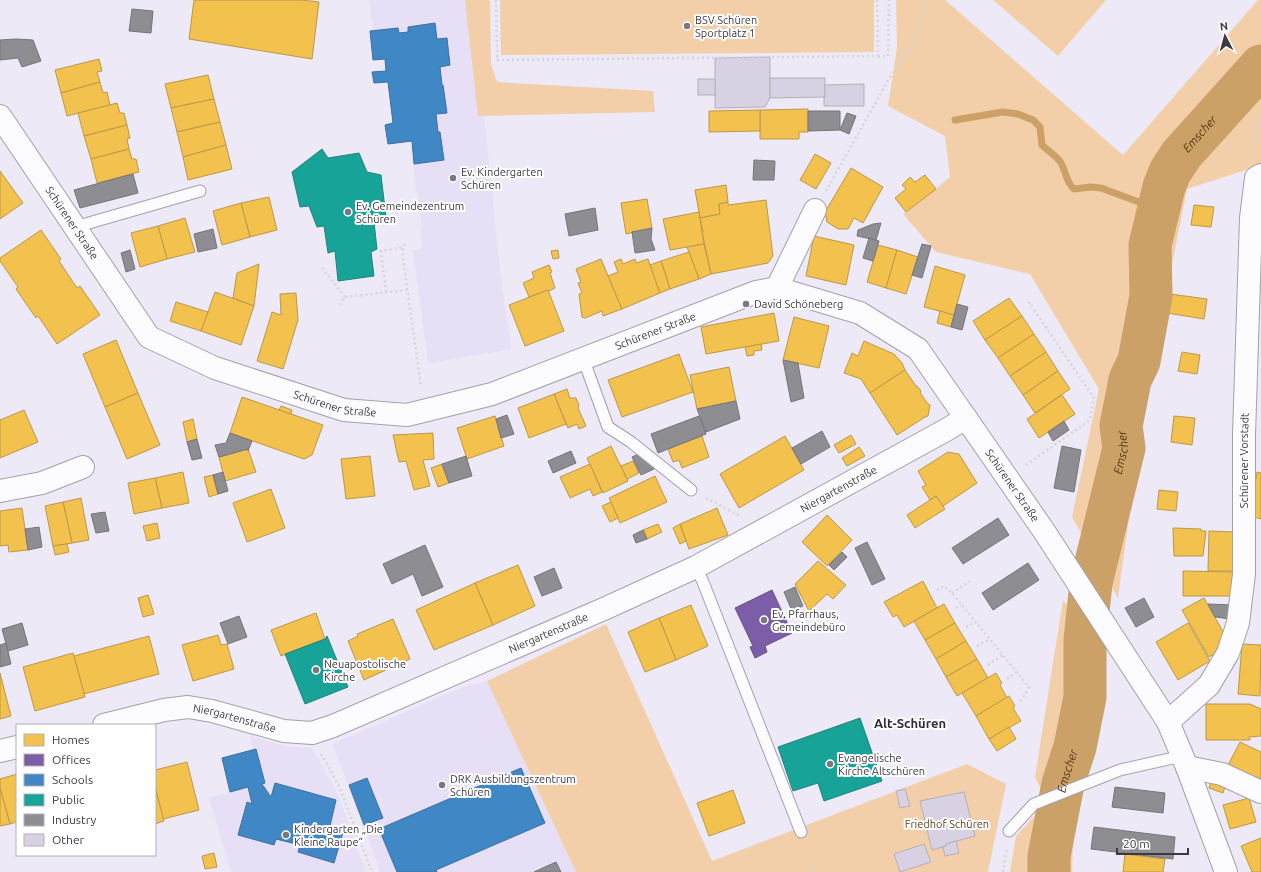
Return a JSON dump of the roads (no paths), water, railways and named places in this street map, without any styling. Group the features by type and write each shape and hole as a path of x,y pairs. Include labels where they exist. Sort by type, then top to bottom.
{"street":[{"name":"Schürener Straße","path":"0,116 149,337 215,368 344,410 407,415 492,394 756,292 778,288 860,313 918,349 1070,571 1168,722 1226,872"},
{"name":"Schürener Vorstadt","path":"1168,722 1209,685 1228,653 1252,574 1244,435 1251,218 1259,177"},
{"path":"778,288 815,210"},
{"name":"Niergartenstraße","path":"108,724 164,710 188,707 212,711 284,731 312,733 333,726 606,608 696,567 966,418"},
{"path":"0,491 42,483 84,467"},
{"path":"0,751 16,747"},
{"path":"1184,762 1222,774 1261,792"}],"lane":[{"path":"75,226 200,191"},
{"path":"583,358 608,427 631,442 691,490"},
{"path":"696,567 801,832"},
{"path":"1009,831 1034,804 1102,776 1120,770 1184,762"}],"waterway":[{"name":"Emscher","path":"1049,872 1049,856 1063,784 1075,747 1085,697 1085,640 1091,583 1124,448 1121,426 1130,380 1139,361 1151,296 1150,245 1164,187 1170,172 1181,155 1261,66"},
{"path":"955,120 1003,112 1018,114 1033,120 1040,127 1042,145 1059,160 1063,166 1069,184 1074,189 1091,187 1101,188 1158,209"}],"place":[{"name":"BSV Schüren Sportplatz 1","path":"687,26"},
{"name":"Ev. Kindergarten Schüren","path":"453,178"},
{"name":"Ev. Gemeindezentrum Schüren","path":"348,212"},
{"name":"David Schöneberg","path":"746,304"},
{"name":"Ev. Pfarrhaus, Gemeindebüro","path":"764,620"},
{"name":"Neuapostolische Kirche","path":"316,670"},
{"name":"Evangelische Kirche Altschüren","path":"830,764"},
{"name":"DRK Ausbildungszentrum Schüren","path":"442,785"},
{"name":"Kindergarten „Die Kleine Raupe“","path":"286,835"}],"district":[{"name":"Alt-Schüren","path":"910,723"}],"park label":[{"name":"Friedhof Schüren","path":"947,824"}]}
